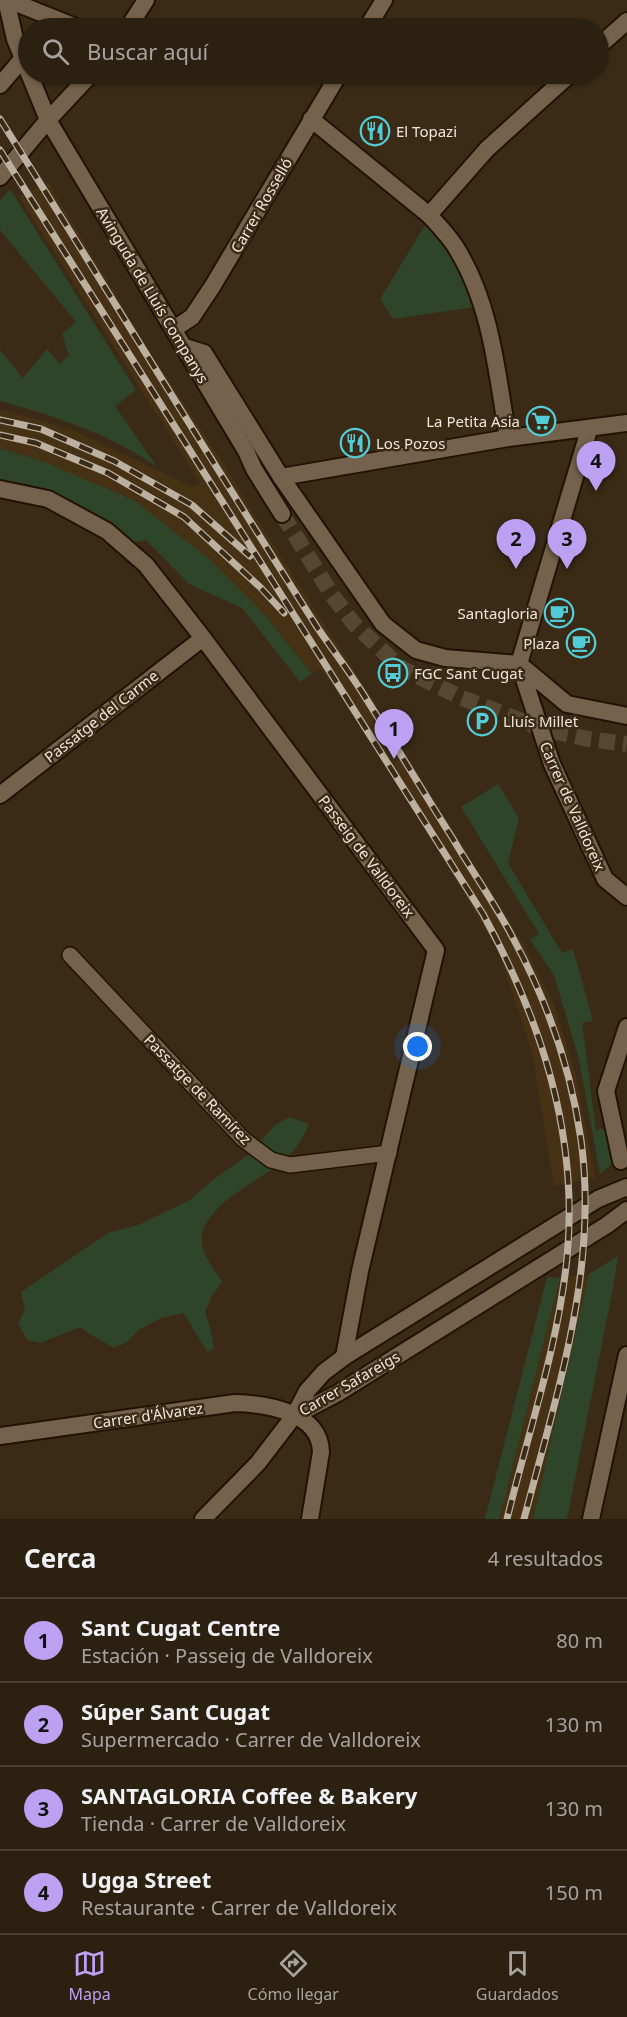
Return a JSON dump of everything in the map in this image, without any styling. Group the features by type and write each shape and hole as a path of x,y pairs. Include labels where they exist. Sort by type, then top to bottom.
{"street":[{"name":"Avinguda de Lluís Companys","path":"7,0 53,18"},
{"name":"Avinguda de Lluís Companys","path":"7,0 18,46"},
{"path":"134,18 146,0"},
{"path":"372,18 384,0"},
{"path":"609,37 627,21"},
{"path":"0,85 18,64"},
{"name":"Avinguda de Lluís Companys","path":"33,84 48,120 185,347 246,452 254,470 282,514"},
{"path":"0,177 82,84"},
{"name":"Carrer Rosselló","path":"174,329 192,317 212,287 333,84"},
{"path":"429,215 487,149 559,84"},
{"path":"311,119 429,215 458,249 473,280 488,326 508,438"},
{"path":"185,347 204,353 280,477 383,624 416,650 445,658 519,664 567,704 627,716"},
{"path":"280,477 508,438 589,430 627,423"},
{"path":"519,664 589,430"},
{"name":"Passeig de Valldoreix","path":"0,489 48,499 107,531 146,565 436,950 360,1271 344,1357"},
{"name":"Passatge del Carme","path":"0,795 203,638"},
{"name":"Carrer de Valldoreix","path":"519,664 552,764 605,879 627,897"},
{"path":"621,1161 606,1091 627,1027"},
{"name":"Carrer Safareigs","path":"294,1416 306,1391 324,1372 344,1357 598,1199 627,1187"},
{"name":"Carrer Safareigs","path":"294,1416 338,1393 608,1225 627,1210"},
{"path":"591,1519 627,1355"},
{"name":"Carrer d'Álvarez","path":"0,1436 235,1403 252,1404 294,1416"},
{"path":"203,1519 258,1463 294,1416 307,1422 315,1430 321,1442 310,1519"}],"lane":[{"name":"Passatge de Ramírez","path":"70,955 243,1138 266,1157 290,1165 389,1153"}],"shaded area":[{"path":"48,182 150,353 226,467 523,944 554,1004 576,1075 595,1178 554,1186 532,1053 498,950 425,828 321,669 312,674 264,614 45,462 0,448 0,409 72,430 193,487 200,483 19,197"},
{"path":"589,1274 533,1519 499,1519 560,1278"}],"green space":[{"path":"10,189 136,390 115,406 157,467 121,445 82,427 0,401 0,350 23,378 47,349 60,364 69,355 62,334 76,322 0,230 0,201"},
{"path":"427,222 451,252 474,307 393,319 380,299"},
{"path":"0,448 45,462 135,501 208,558 264,614 312,674 300,682 242,608 189,584 146,540 134,542 115,529 0,483"},
{"path":"498,784 519,818 508,863 562,953 573,949 593,1021 582,1023 596,1130 606,1128 612,1164 600,1174 579,1059 554,975 530,940 539,934 461,807"},
{"path":"289,1117 309,1124 297,1146 279,1165 229,1198 208,1220 202,1232 203,1250 222,1282 205,1312 214,1349 207,1352 184,1313 161,1318 140,1329 127,1342 113,1348 80,1327 40,1343 27,1340 18,1323 25,1310 21,1292 108,1233 138,1225 190,1200 214,1179 250,1154 274,1126"},
{"path":"618,1256 567,1519 533,1519 589,1274"},
{"path":"547,1277 560,1278 503,1504 499,1519 485,1519"}],"tunnel":[{"path":"282,514 332,595 354,624 401,668 462,698 543,729 588,739 627,744"}],"railway":[{"path":"0,119 277,564 362,692 492,902 526,964 548,1012 557,1037 577,1114 585,1188 584,1236 571,1332 524,1519"},
{"path":"0,150 483,914 504,954 538,1037 561,1123 567,1167 569,1212 567,1258 550,1357 507,1519"},
{"path":"0,420 41,429 114,461 192,505 250,556"},
{"path":"0,435 36,443 108,473 184,517 261,588 284,613"}],"place":[{"name":"El Topazi","path":"375,131"},
{"name":"La Petita Asia","path":"541,421"},
{"name":"Los Pozos","path":"355,443"},
{"name":"Ugga Street","path":"596,491"},
{"name":"Súper Sant Cugat","path":"516,569"},
{"name":"SANTAGLORIA Coffee & Bakery","path":"567,569"},
{"name":"Santagloria","path":"559,613"},
{"name":"Plaza","path":"581,643"},
{"name":"FGC Sant Cugat","path":"393,673"},
{"name":"Lluís Millet","path":"482,721"},
{"name":"Sant Cugat Centre","path":"394,759"}]}
